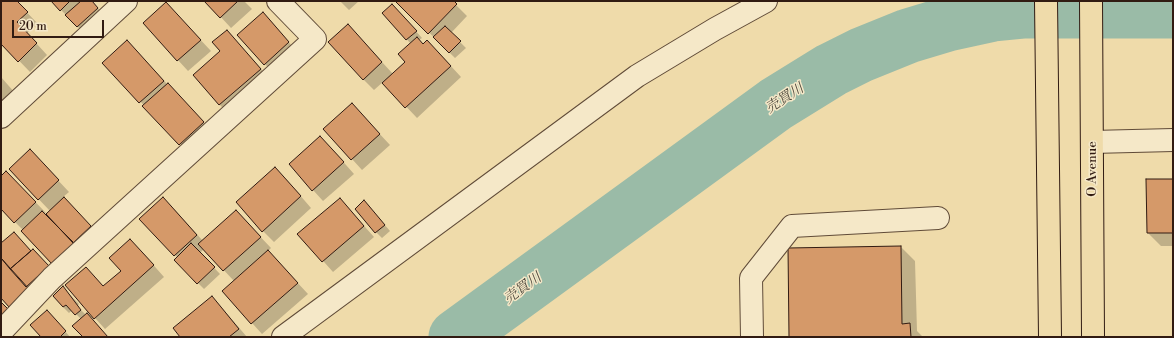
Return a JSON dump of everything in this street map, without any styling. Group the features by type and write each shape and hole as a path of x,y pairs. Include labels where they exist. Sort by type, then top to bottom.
{"highway":[{"path":"1046,1 1050,337"},
{"name":"O Avenue","path":"1091,1 1090,82 1092,142 1093,337"}],"street":[{"path":"1,117 126,1"},
{"path":"1,332 52,278 315,39 278,1"},
{"path":"283,337 637,76 715,28 766,1"},
{"path":"1092,142 1173,140"},
{"path":"752,337 751,278 792,226 938,218"}],"building":[{"path":"1,1 17,1 28,12 17,22 37,43 18,62 1,44"},
{"path":"51,1 70,1 60,11"},
{"path":"81,1 92,1 98,8 77,27 65,15"},
{"path":"204,1 238,1 220,18"},
{"path":"395,1 454,1 457,4 428,34"},
{"path":"166,2 201,40 177,61 143,23"},
{"path":"392,4 417,31 406,40 382,13"},
{"path":"263,12 289,42 264,65 237,35"},
{"path":"348,24 382,62 363,80 328,42"},
{"path":"445,26 461,41 449,53 433,37"},
{"path":"227,30 261,69 219,105 193,75 220,51 212,42"},
{"path":"417,37 423,44 427,40 451,66 405,108 382,83 405,62 398,54"},
{"path":"127,40 164,81 139,103 102,63"},
{"path":"168,83 204,122 179,145 142,106"},
{"path":"352,103 380,134 351,160 323,129"},
{"path":"320,136 344,162 312,191 289,164"},
{"path":"30,149 59,180 38,200 9,169"},
{"path":"275,167 301,196 262,232 236,202"},
{"path":"6,171 36,202 14,223 1,209 1,176"},
{"path":"1146,179 1173,179 1173,233 1147,233"},
{"path":"64,197 91,226 73,243 46,214"},
{"path":"163,197 197,235 174,256 139,219"},
{"path":"340,198 364,226 322,262 297,234"},
{"path":"364,200 385,225 375,233 355,209"},
{"path":"236,210 261,237 223,271 198,244"},
{"path":"42,211 74,243 52,264 21,231"},
{"path":"14,232 31,251 10,269 1,258 1,243"},
{"path":"130,239 154,265 94,319 65,285 86,267 103,286 121,271 109,258"},
{"path":"191,243 215,267 197,284 174,260"},
{"path":"901,246 902,324 910,323 911,337 789,337 788,248"},
{"path":"33,249 49,266 26,287 10,269"},
{"path":"268,250 298,283 251,324 222,291"},
{"path":"1,258 29,289 9,307 1,298"},
{"path":"63,286 81,310 75,315 66,305 63,307 53,296"},
{"path":"212,296 239,329 229,337 180,337 173,328"},
{"path":"1,302 8,309 1,316"},
{"path":"47,310 66,331 60,337 41,337 30,325"},
{"path":"87,313 108,337 83,337 72,326"}],"waterway":[{"name":"売買川","path":"456,337 776,104 831,70 861,55 908,36 948,24 994,14 1025,11 1173,11"}]}
